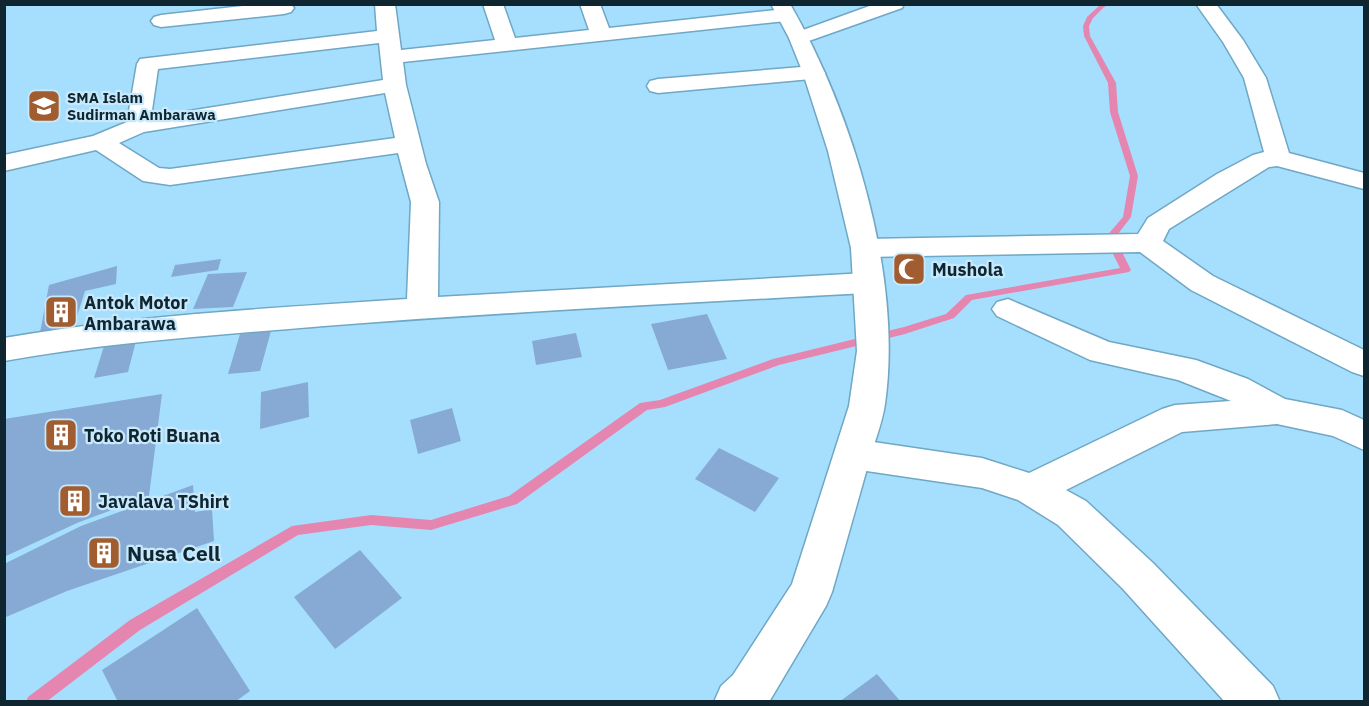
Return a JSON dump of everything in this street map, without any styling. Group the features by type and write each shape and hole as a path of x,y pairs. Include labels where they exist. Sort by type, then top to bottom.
{"street":[{"path":"385,4 395,86 425,202 422,308"},
{"path":"493,4 507,43"},
{"path":"591,4 602,34"},
{"path":"148,64 277,47 507,43 788,19 895,4"},
{"path":"138,126 148,64 164,13 284,6 277,47"},
{"path":"1207,6 1233,40 1255,78 1278,158"},
{"path":"737,702 749,691 811,592 867,406 873,351 865,248 841,151 814,73 788,19"},
{"path":"658,86 814,73"},
{"path":"4,163 100,142 138,126 395,86"},
{"path":"100,142 152,175 170,177 410,144"},
{"path":"1137,243 1158,224 1226,180 1262,160 1278,158 1365,181"},
{"path":"865,248 1091,246 1137,243 1202,283 1365,364"},
{"path":"4,350 46,341 173,327 422,308 866,283"},
{"path":"1008,309 1102,352 1184,369 1236,387 1277,411"},
{"path":"1031,489 1146,435 1175,418 1277,411 1342,424 1365,436"},
{"path":"853,454 982,474 1031,489 1072,513 1138,576 1257,702"}],"building":[{"path":"221,259 218,270 171,277 175,265"},
{"name":"Antok Motor Ambarawa","path":"117,266 116,284 85,291 72,332 39,338 49,285"},
{"path":"247,272 233,307 193,309 208,274"},
{"path":"707,314 727,359 668,370 651,324"},
{"path":"271,331 260,371 228,374 240,334"},
{"path":"576,333 582,357 536,365 532,341"},
{"path":"136,341 128,372 94,378 104,346"},
{"path":"308,382 309,417 260,429 261,392"},
{"path":"162,394 149,496 77,523 4,557 4,419"},
{"path":"452,408 461,441 418,454 410,420"},
{"path":"719,448 779,478 755,512 695,479"},
{"name":"Nusa Cell","path":"193,485 195,512 212,509 214,541 67,591 6,617 4,564 81,526"},
{"path":"360,550 402,598 335,649 294,597"},
{"path":"197,608 250,691 235,702 118,702 102,670"},
{"path":"877,674 901,702 839,702"}],"waterway":[{"path":"33,702 135,625 296,530 371,520 431,525 513,500 644,406 661,404 777,362 905,330 950,316 969,297 1126,270 1110,238 1127,217 1134,176 1114,112 1112,83 1087,36 1086,26 1090,17 1102,6 1108,4"}],"place":[{"name":"SMA Islam Sudirman Ambarawa","path":"44,106"},
{"name":"Mushola","path":"909,269"},
{"name":"Antok Motor Ambarawa","path":"61,312"},
{"name":"Toko Roti Buana","path":"61,435"},
{"name":"Javalava TShirt","path":"75,501"},
{"name":"Nusa Cell","path":"104,553"}]}
